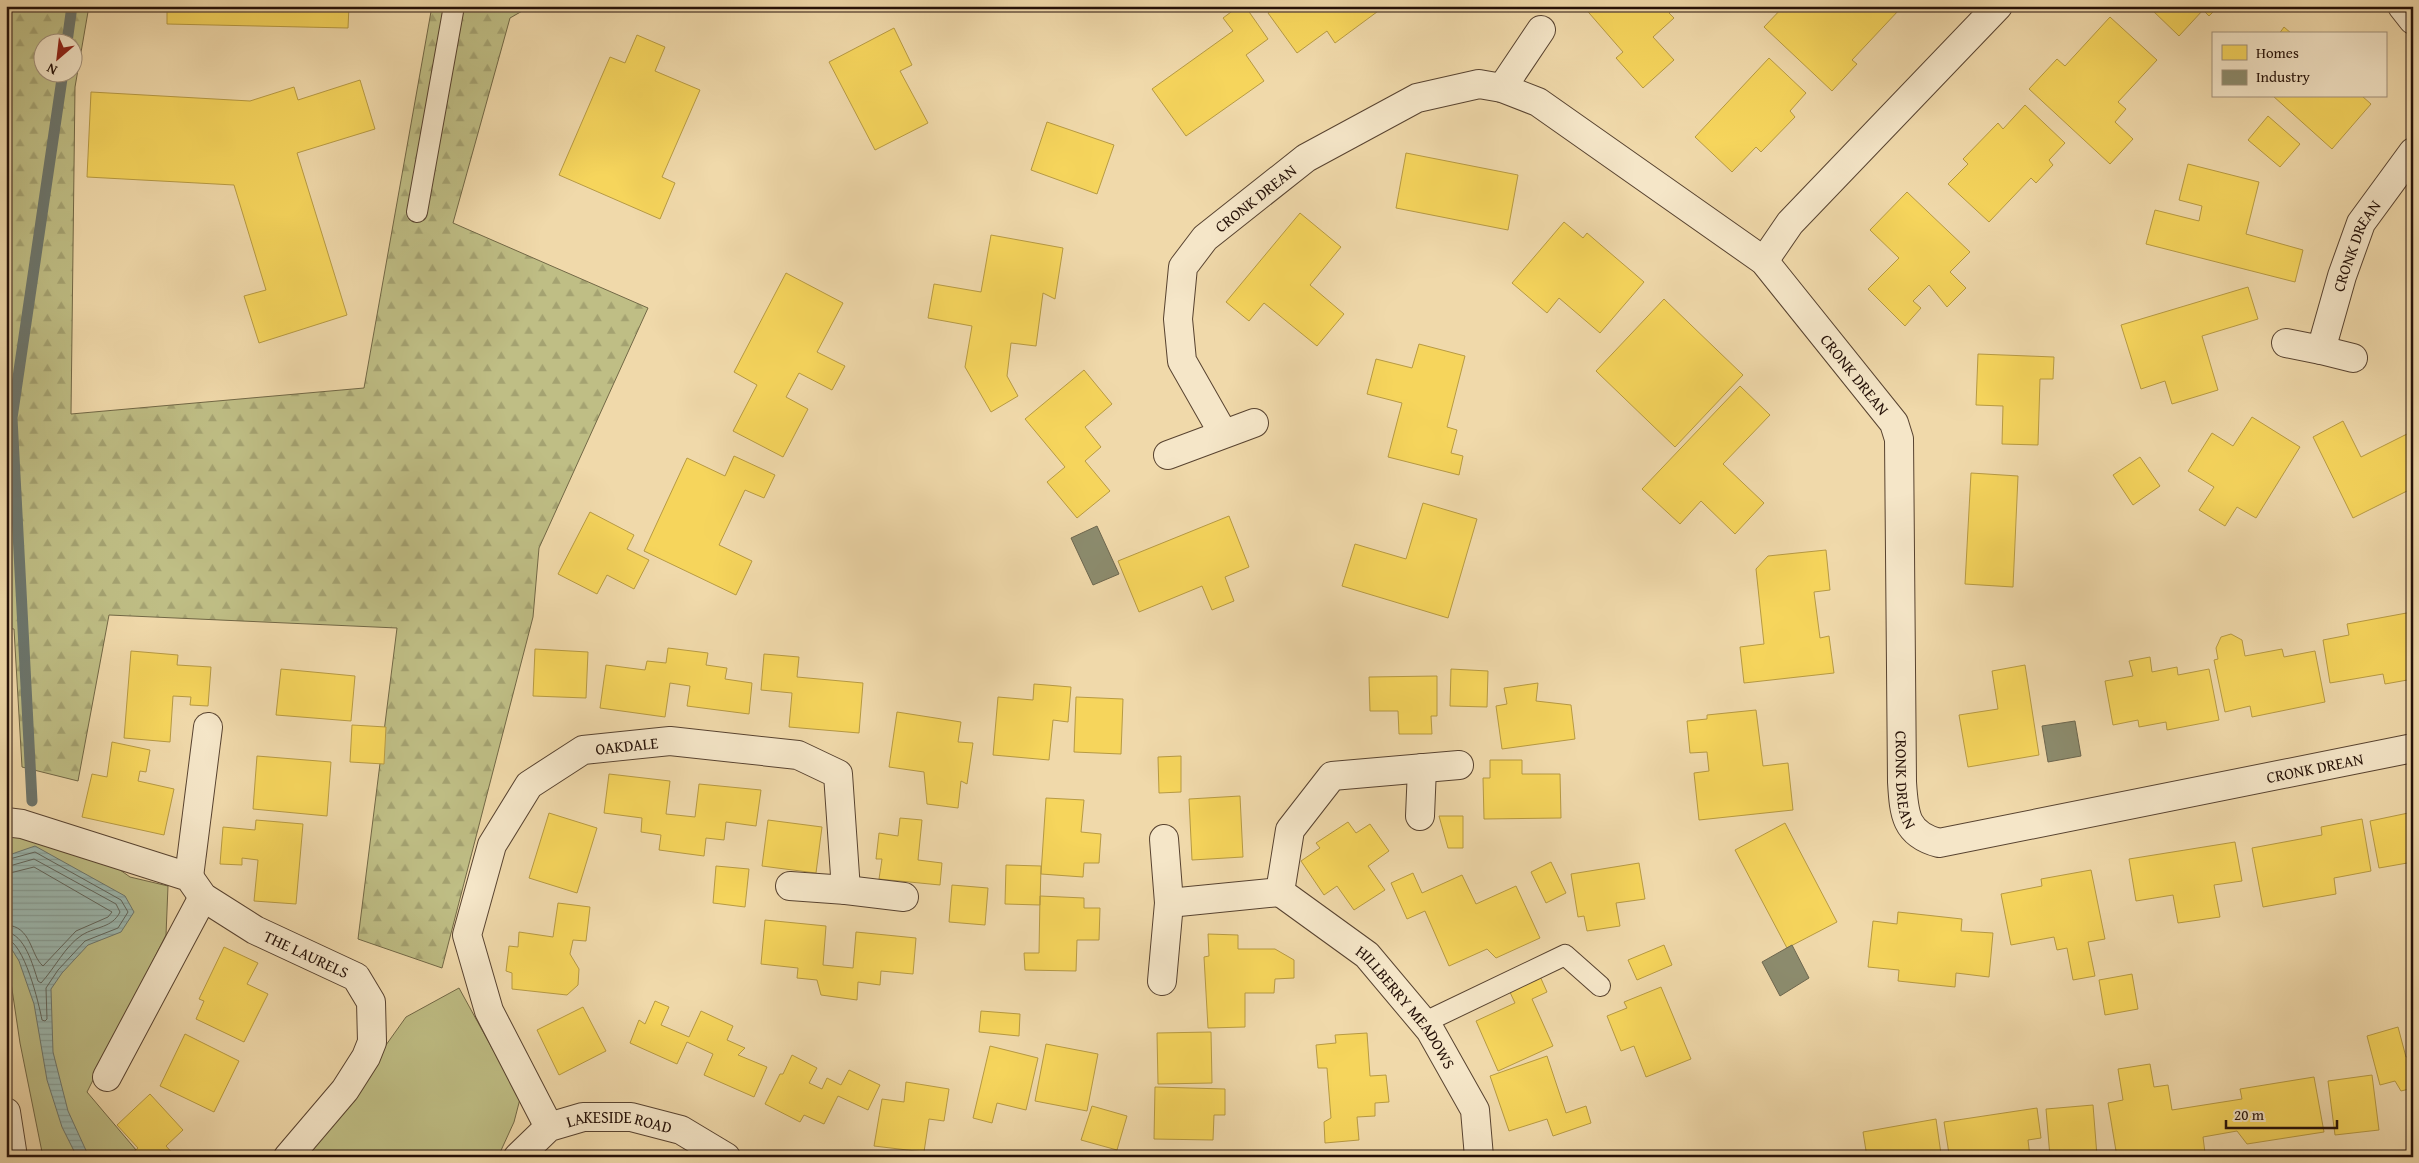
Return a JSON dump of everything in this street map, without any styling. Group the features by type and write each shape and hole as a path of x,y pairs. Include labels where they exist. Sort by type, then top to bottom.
{"street":[{"path":"1764,261 1790,223 1998,6"},
{"path":"2402,6 2413,20"},
{"path":"1502,88 1541,30"},
{"name":"CRONK DREAN","path":"1223,434 1182,361 1180,344 1178,319 1183,268 1205,238 1306,158 1417,98 1479,84 1502,88 1538,102 1764,261 1894,423 1899,439 1903,803 1915,833 1926,840 1939,843 2413,748"},
{"name":"CRONK DREAN","path":"2321,350 2342,276 2361,223 2413,152"},
{"path":"2286,344 2352,358"},
{"path":"1168,456 1254,423"},
{"path":"107,1077 196,887 208,727"},
{"name":"OAKDALE","path":"549,1127 489,1010 468,935 492,845 529,786 583,750 670,741 798,755 838,774 846,890"},
{"path":"1169,903 1280,892 1290,830 1332,776 1459,765"},
{"path":"1420,816 1422,768"},
{"name":"THE LAURELS","path":"6,822 22,824 196,887 255,930 356,977 371,1002 372,1042 366,1057 345,1090 288,1157"},
{"path":"1162,981 1169,903 1164,839"},
{"path":"790,886 904,897"},
{"name":"HILLBERRY MEADOWS","path":"1280,892 1367,956 1423,1023 1475,1110 1480,1157"},
{"path":"6,1112 13,1157"},
{"name":"LAKESIDE ROAD","path":"518,1157 549,1127 583,1117 631,1117 681,1130 726,1157"}],"lane":[{"path":"418,212 454,6"},
{"path":"1423,1023 1565,955 1600,986"}],"green space":[{"path":"6,6 89,6 82,46 82,32 32,32 32,82 76,82 71,414 364,388 432,6 531,6 510,18 453,223 648,308 539,548 533,617 442,968 358,939 397,628 109,615 78,781 22,767 14,629 6,628"},
{"path":"6,832 92,850 130,877 168,886 166,935 87,1092 142,1157 43,1157 20,1043 9,969 6,965"},
{"path":"459,988 520,1099 514,1122 498,1157 306,1157 406,1017"}],"water":[{"path":"35,846 125,896 134,912 121,932 88,945 62,973 51,989 53,1052 68,1111 89,1157 77,1157 62,1127 47,1080 34,1004 19,961 6,940 6,856"}],"building: Homes":[{"path":"167,6 349,6 348,28 167,24"},
{"path":"1239,6 1245,6 1268,39 1246,55 1264,81 1186,136 1152,89 1233,31 1223,18"},
{"path":"1277,6 1385,6 1335,43 1327,31 1297,53 1268,13"},
{"path":"1583,6 1677,6 1669,13 1674,18 1653,37 1674,60 1643,88 1616,58 1623,52"},
{"path":"1784,6 1895,6 1899,10 1852,60 1857,64 1832,91 1764,27"},
{"path":"2154,6 2219,6 2209,16 2203,10 2179,36 2151,9"},
{"path":"2110,17 2157,60 2118,102 2126,109 2115,122 2133,139 2110,164 2029,89 2057,59 2065,66"},
{"path":"2284,27 2290,32 2280,32"},
{"path":"894,28 912,65 900,71 928,123 875,150 829,62"},
{"path":"637,35 665,47 655,71 700,90 662,177 675,183 660,219 559,175 610,57 625,63"},
{"path":"1769,58 1806,93 1790,111 1795,117 1761,152 1756,147 1732,172 1695,137"},
{"path":"360,80 375,129 297,153 347,315 259,343 244,296 266,290 234,185 87,177 91,92 250,101 294,87 298,100"},
{"path":"2275,98 2364,98 2371,104 2332,149"},
{"path":"2025,105 2065,143 2049,160 2053,165 2036,183 2031,178 1989,222 1948,184 1968,164 1963,159 1998,123 2003,129"},
{"path":"2268,116 2300,144 2280,167 2248,140"},
{"path":"1047,122 1114,145 1097,194 1031,170"},
{"path":"1406,153 1518,175 1508,230 1396,208"},
{"path":"2188,164 2259,182 2246,234 2303,250 2295,282 2146,244 2155,210 2199,221 2202,206 2179,200"},
{"path":"1907,192 1970,252 1950,272 1966,288 1947,307 1929,285 1913,301 1921,308 1905,326 1868,289 1899,258 1870,230"},
{"path":"1300,213 1341,247 1310,285 1344,314 1317,346 1264,303 1249,321 1226,302"},
{"path":"1564,222 1583,238 1587,233 1644,282 1600,333 1559,298 1547,313 1512,283"},
{"path":"991,235 1063,248 1055,299 1043,293 1036,346 1011,343 1007,376 1018,396 991,412 965,367 972,326 928,318 934,284 981,292"},
{"path":"786,273 843,303 817,352 845,366 832,390 799,373 786,397 808,409 783,457 733,431 757,385 734,372"},
{"path":"2248,287 2258,319 2202,336 2218,390 2172,404 2165,381 2141,389 2121,325"},
{"path":"1664,299 1743,375 1675,447 1596,371"},
{"path":"1419,344 1465,356 1447,427 1457,430 1451,453 1463,456 1459,475 1388,457 1402,403 1367,394 1376,359 1412,368"},
{"path":"1978,354 2054,357 2053,379 2040,379 2038,445 2002,444 2003,406 1976,405"},
{"path":"1084,370 1112,404 1085,427 1101,447 1085,461 1110,491 1077,518 1047,482 1065,467 1025,419"},
{"path":"1740,386 1770,415 1723,464 1764,503 1735,534 1701,501 1680,524 1642,489"},
{"path":"2252,417 2300,447 2256,518 2237,507 2225,526 2199,510 2214,487 2188,471 2212,433 2233,446"},
{"path":"2343,421 2361,457 2413,431 2413,488 2353,518 2313,437"},
{"path":"734,456 775,475 764,498 745,490 719,545 752,561 736,595 644,551 687,458 725,476"},
{"path":"2140,457 2160,486 2133,505 2113,475"},
{"path":"1971,473 2018,476 2013,587 1965,584"},
{"path":"1423,503 1477,519 1448,618 1342,586 1355,544 1406,559"},
{"path":"590,512 634,535 627,549 649,560 634,589 607,575 597,594 558,574"},
{"path":"1229,516 1249,567 1225,577 1234,601 1212,610 1202,586 1139,612 1118,561"},
{"path":"1826,550 1830,590 1814,592 1820,638 1829,636 1834,673 1744,683 1740,647 1764,644 1756,569 1768,556"},
{"path":"2412,612 2413,679 2385,684 2383,674 2330,683 2323,640 2349,635 2347,624"},
{"path":"2231,634 2242,640 2245,656 2282,649 2284,657 2315,651 2325,702 2252,717 2250,706 2225,712 2214,660 2218,659 2216,648 2221,637"},
{"path":"668,648 708,653 706,665 727,668 725,679 752,683 749,714 687,706 690,686 670,683 665,717 600,708 606,665 645,670 647,661 666,663"},
{"path":"535,649 588,652 586,698 533,696"},
{"path":"131,651 178,655 177,665 211,667 208,706 190,705 191,697 173,696 170,742 124,738"},
{"path":"764,654 799,657 797,677 863,683 859,733 789,727 792,693 761,690"},
{"path":"2150,657 2152,672 2177,667 2178,675 2209,669 2219,720 2167,730 2166,722 2139,727 2138,720 2113,725 2105,681 2133,676 2129,661"},
{"path":"2025,665 2039,755 1968,767 1959,715 1998,709 1992,671"},
{"path":"281,669 355,676 351,721 276,715"},
{"path":"1451,669 1488,671 1487,707 1450,706"},
{"path":"1437,676 1437,716 1431,716 1432,734 1399,734 1398,711 1370,711 1369,677"},
{"path":"1538,683 1536,701 1571,705 1575,739 1502,749 1496,706 1507,704 1504,688"},
{"path":"1034,684 1071,687 1068,722 1053,720 1049,760 993,755 998,697 1033,700"},
{"path":"1076,697 1123,699 1121,754 1074,752"},
{"path":"1756,710 1763,766 1788,763 1793,810 1699,820 1694,773 1709,771 1707,752 1690,753 1687,721 1707,719 1707,715"},
{"path":"897,712 961,722 958,742 973,743 967,784 961,781 958,808 927,804 924,772 889,767"},
{"path":"352,725 386,727 384,764 350,762"},
{"path":"112,742 150,750 146,772 140,771 138,781 174,789 164,835 82,817 92,774 107,777"},
{"path":"257,756 331,762 327,816 253,809"},
{"path":"1181,756 1181,792 1159,793 1158,757"},
{"path":"1490,760 1522,760 1522,774 1560,774 1561,818 1484,819 1483,778 1490,778"},
{"path":"609,774 670,781 666,814 695,817 699,784 761,790 756,826 726,822 724,840 706,838 704,856 659,850 661,835 641,832 642,818 604,813"},
{"path":"1240,796 1243,857 1192,860 1189,799"},
{"path":"1046,798 1084,800 1081,832 1101,834 1099,863 1084,863 1083,877 1041,874"},
{"path":"2413,812 2413,862 2379,868 2370,821"},
{"path":"549,813 597,828 577,893 529,878"},
{"path":"1439,816 1463,816 1463,848 1448,848"},
{"path":"900,818 922,820 918,860 942,863 940,885 879,879 882,859 876,859 879,833 898,836"},
{"path":"2362,819 2371,871 2334,878 2336,894 2263,907 2252,848 2322,835 2321,827"},
{"path":"256,820 303,824 296,904 254,901 258,860 242,858 242,865 220,864 223,827 255,830"},
{"path":"768,820 822,827 816,873 762,866"},
{"path":"1348,822 1356,833 1370,824 1389,851 1368,866 1385,890 1354,910 1337,886 1324,895 1301,861 1320,848 1316,843"},
{"path":"1785,823 1837,922 1787,948 1735,850"},
{"path":"2235,842 2242,881 2214,885 2220,917 2178,923 2173,895 2136,901 2129,859"},
{"path":"1551,862 1566,893 1546,903 1531,872"},
{"path":"1639,863 1645,899 1616,903 1620,926 1587,931 1584,916 1578,917 1571,874"},
{"path":"1006,865 1041,866 1040,905 1005,904"},
{"path":"716,866 749,869 745,907 713,903"},
{"path":"2091,870 2105,939 2088,942 2095,976 2073,980 2067,948 2057,950 2054,937 2011,945 2001,894 2042,886 2041,879"},
{"path":"1413,873 1422,893 1462,875 1476,904 1516,886 1540,938 1496,958 1487,949 1449,966 1425,911 1407,919 1391,883"},
{"path":"952,885 988,888 985,925 949,922"},
{"path":"1040,896 1084,898 1084,908 1100,908 1099,940 1077,940 1076,971 1025,970 1024,953 1039,953"},
{"path":"558,903 590,907 586,941 573,940 570,954 579,969 578,985 567,995 512,989 512,973 506,971 509,946 518,947 519,932 553,937"},
{"path":"1898,912 1962,919 1961,931 1993,933 1989,977 1956,973 1955,987 1898,981 1899,970 1868,967 1873,921 1897,924"},
{"path":"765,920 826,926 823,965 853,968 856,932 916,938 913,974 881,971 880,985 858,982 857,1000 821,995 817,980 797,978 798,968 761,964"},
{"path":"1208,934 1238,935 1238,949 1275,949 1294,960 1294,978 1275,979 1274,993 1245,993 1245,1027 1208,1028 1204,957 1209,956"},
{"path":"1664,945 1672,965 1637,980 1628,960"},
{"path":"224,947 258,963 247,984 268,994 244,1042 196,1019 204,1001 199,999"},
{"path":"1539,974 1547,992 1532,999 1553,1046 1498,1071 1476,1021 1515,1003 1508,988"},
{"path":"2132,974 2138,1009 2105,1015 2099,980"},
{"path":"1661,987 1691,1059 1646,1077 1634,1046 1621,1051 1607,1016 1627,1008 1624,1002"},
{"path":"2410,992 2413,992 2413,1019"},
{"path":"655,1001 669,1007 661,1025 689,1037 701,1011 733,1026 727,1040 745,1048 738,1055 767,1067 754,1097 704,1075 713,1054 687,1042 677,1064 630,1043 639,1020 645,1024"},
{"path":"583,1007 606,1051 559,1075 537,1030"},
{"path":"981,1011 1020,1014 1019,1036 979,1032"},
{"path":"2398,1027 2406,1057 2413,1055 2413,1088 2401,1091 2395,1081 2380,1085 2367,1036"},
{"path":"1211,1032 1212,1083 1158,1084 1157,1033"},
{"path":"1367,1033 1370,1076 1386,1075 1389,1102 1375,1103 1375,1116 1357,1117 1359,1140 1325,1143 1324,1122 1331,1118 1327,1068 1318,1068 1316,1045 1336,1043 1335,1035"},
{"path":"185,1034 239,1061 214,1112 160,1086"},
{"path":"1046,1044 1098,1054 1087,1111 1035,1101"},
{"path":"990,1046 1038,1058 1026,1110 997,1103 992,1123 973,1118"},
{"path":"792,1055 817,1068 809,1083 822,1089 827,1078 841,1085 849,1070 880,1085 868,1110 838,1096 824,1124 804,1115 800,1122 765,1104"},
{"path":"1547,1056 1566,1113 1586,1106 1591,1123 1553,1136 1547,1119 1509,1131 1490,1076"},
{"path":"2150,1064 2154,1087 2168,1085 2172,1110 2242,1099 2240,1089 2314,1077 2324,1132 2247,1144 2237,1131 2203,1137 2205,1153 2182,1157 2117,1157 2108,1103 2123,1100 2118,1069"},
{"path":"2372,1075 2379,1130 2335,1135 2328,1081"},
{"path":"906,1082 949,1089 944,1121 929,1119 924,1152 874,1146 882,1099 904,1102"},
{"path":"1155,1087 1225,1089 1225,1115 1214,1115 1213,1140 1154,1139"},
{"path":"150,1094 183,1130 166,1146 176,1157 128,1157 138,1148 117,1125"},
{"path":"2093,1105 2097,1156 2050,1157 2046,1109"},
{"path":"1092,1106 1127,1116 1117,1150 1081,1140"},
{"path":"2037,1108 2041,1138 2028,1140 2030,1157 1960,1157 1960,1152 1949,1154 1944,1122"},
{"path":"1936,1119 1941,1154 1928,1157 1867,1157 1863,1132"},
{"path":"632,1154 632,1157 606,1157"}],"building: Industry":[{"path":"1097,526 1119,574 1093,585 1071,538"},
{"path":"2075,721 2081,756 2048,762 2042,726"},
{"path":"1792,945 1809,978 1780,996 1762,962"}],"waterway":[{"path":"68,32 72,6"},
{"path":"32,801 12,418 62,82"}]}
